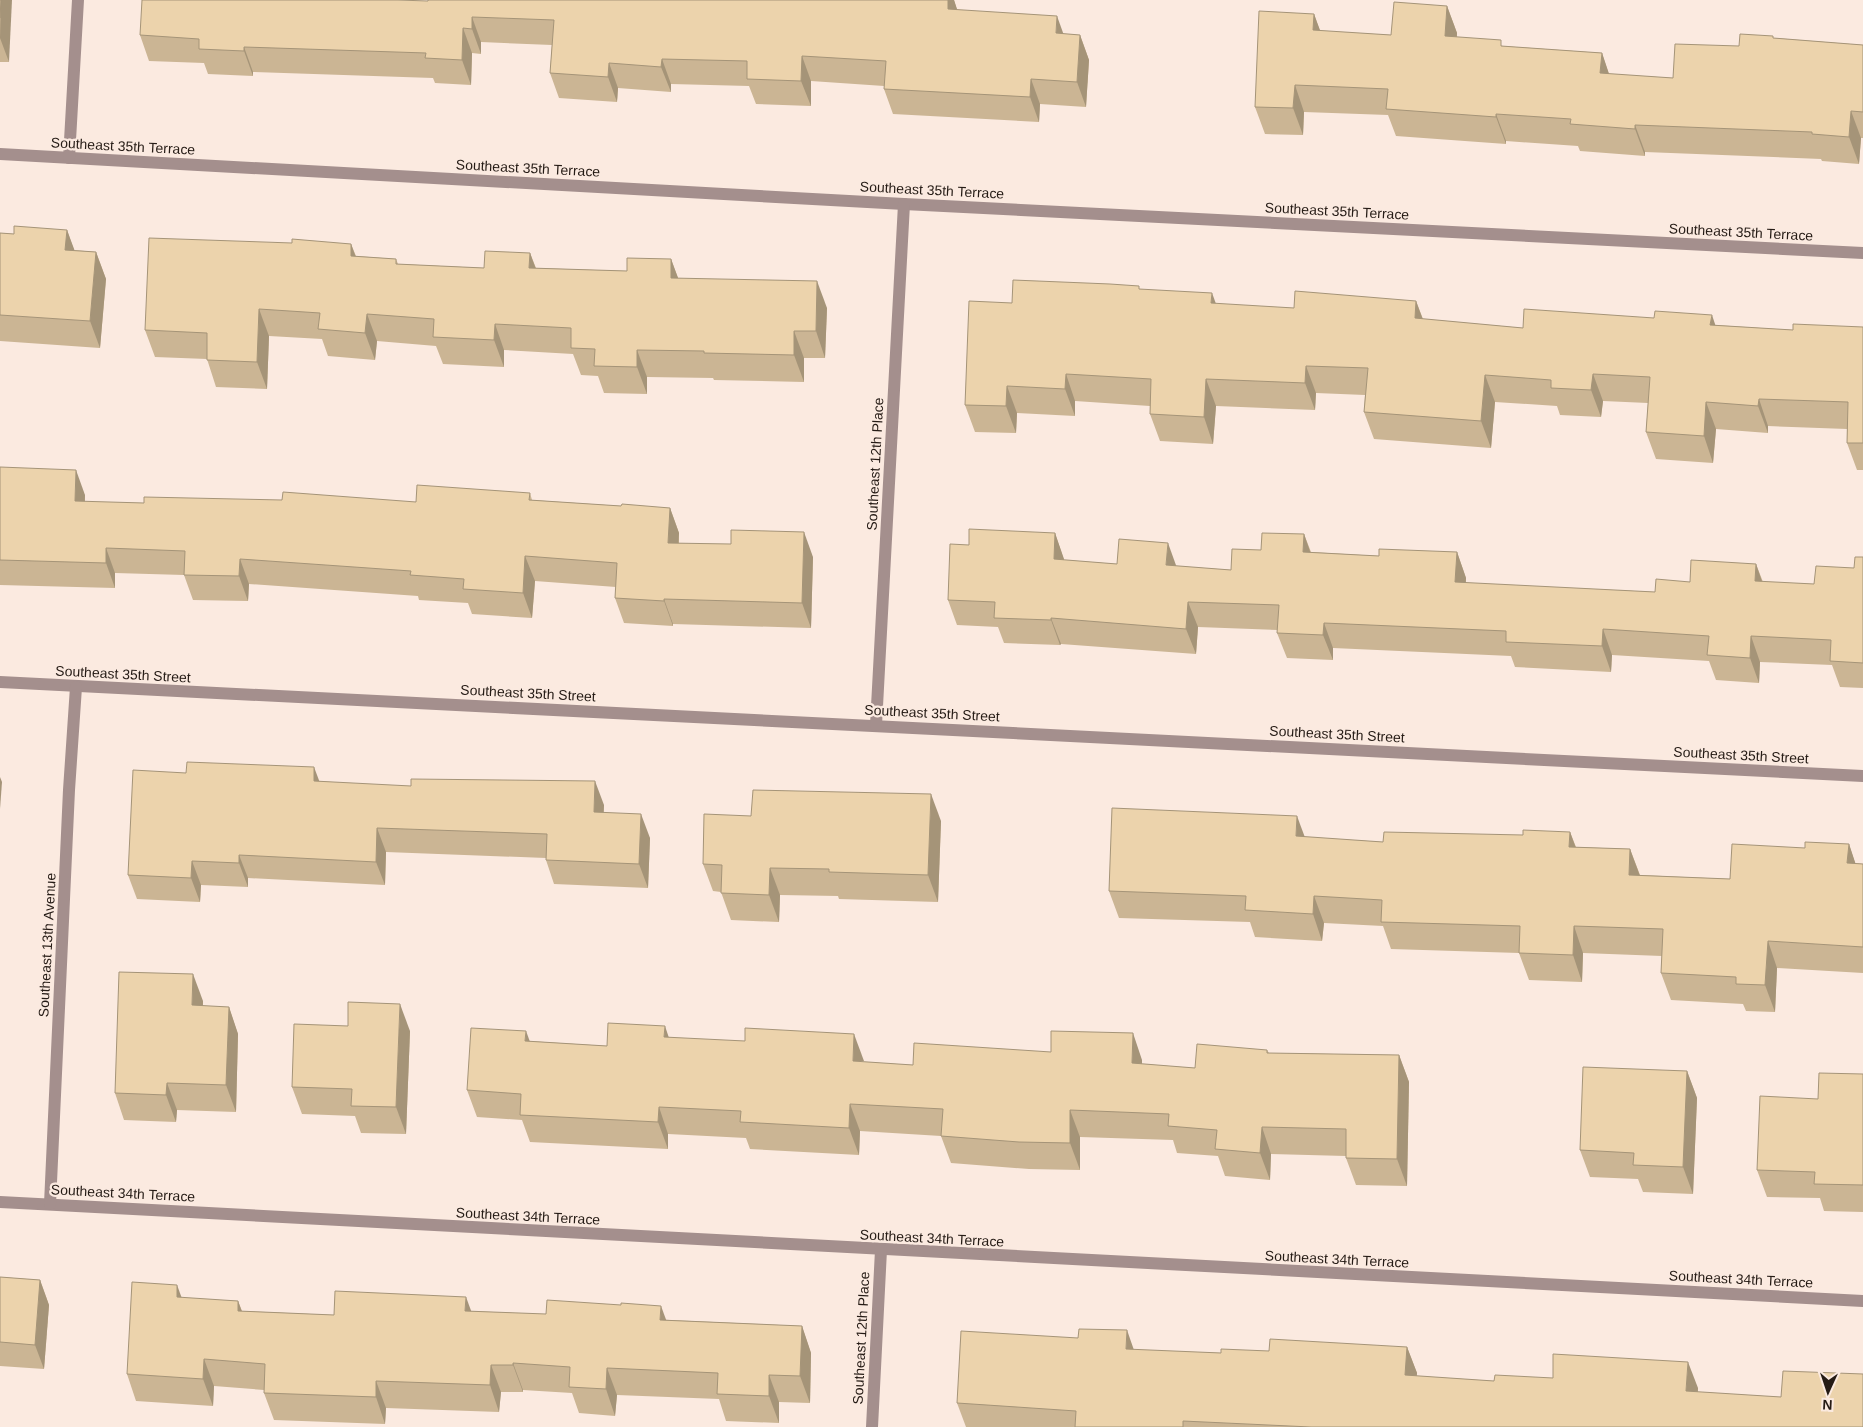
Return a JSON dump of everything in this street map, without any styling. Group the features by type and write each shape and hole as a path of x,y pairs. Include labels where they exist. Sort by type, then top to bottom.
{"street":[{"path":"69,158 78,0"},
{"name":"Southeast 35th Terrace","path":"0,154 904,204 1863,253"},
{"name":"Southeast 12th Place","path":"876,725 904,204"},
{"name":"Southeast 35th Street","path":"0,682 1863,776"},
{"name":"Southeast 13th Avenue","path":"50,1204 68,800 76,687"},
{"name":"Southeast 34th Terrace","path":"0,1202 1863,1301"},
{"name":"Southeast 12th Place","path":"872,1427 881,1250"}],"building":[{"path":"142,0 948,0 948,9 1057,16 1056,33 1080,35 1077,82 1031,79 1030,97 884,89 886,61 802,56 801,81 747,79 747,61 662,59 661,67 609,63 608,77 550,73 554,20 472,17 472,29 463,28 462,60 425,58 426,53 244,47 244,51 199,49 199,39 140,35"},
{"path":"1394,2 1447,6 1445,36 1501,40 1501,46 1602,53 1600,73 1673,78 1675,44 1739,46 1740,34 1863,45 1863,112 1851,111 1849,137 1812,134 1812,132 1635,125 1635,129 1570,124 1571,119 1496,114 1496,117 1386,109 1388,89 1295,85 1293,108 1255,107 1259,11 1314,14 1313,30 1391,35"},
{"path":"14,226 67,230 65,250 96,252 90,321 0,315 0,233 14,234"},
{"path":"149,238 292,243 292,239 351,244 351,256 396,259 396,264 484,268 485,251 530,253 529,268 627,271 627,258 671,259 671,278 817,281 816,331 794,331 794,355 637,350 637,367 594,366 595,349 571,348 571,328 495,324 494,340 433,337 434,319 367,314 365,333 318,329 320,313 259,309 257,362 207,360 207,333 145,330"},
{"path":"1013,280 1110,284 1139,286 1139,289 1212,293 1211,303 1294,308 1295,291 1416,301 1415,318 1523,328 1524,309 1654,318 1655,311 1712,315 1710,325 1793,330 1793,324 1863,327 1863,443 1847,443 1848,402 1759,399 1758,406 1706,402 1704,436 1646,432 1650,377 1593,374 1591,390 1551,388 1551,380 1485,375 1481,421 1364,412 1368,368 1306,366 1305,383 1206,379 1204,417 1150,414 1151,379 1066,374 1065,389 1007,386 1006,406 965,405 969,301 1012,303"},
{"path":"0,467 76,470 75,501 144,503 144,497 282,500 283,492 416,502 417,485 530,493 529,500 670,508 668,543 731,544 731,530 804,532 802,603 664,599 664,601 615,598 617,563 525,556 523,593 463,589 464,579 410,575 411,571 240,559 239,576 184,575 185,551 106,548 106,563 0,560"},
{"path":"969,529 1055,533 1054,559 1117,564 1119,539 1168,543 1166,565 1231,570 1232,549 1261,550 1262,533 1304,534 1303,552 1379,556 1379,549 1457,552 1455,582 1655,592 1656,579 1690,582 1691,560 1756,564 1755,581 1814,584 1816,566 1854,568 1855,557 1863,557 1863,663 1830,661 1831,640 1751,636 1750,658 1707,655 1709,636 1603,629 1602,646 1506,642 1506,631 1324,623 1323,635 1277,633 1279,605 1188,602 1186,629 1051,618 1051,620 994,618 995,602 948,600 950,544 969,545"},
{"path":"187,762 314,767 314,781 411,786 411,779 595,781 594,812 641,814 639,864 546,860 547,834 377,828 376,862 239,855 239,863 192,861 191,878 128,875 133,770 186,773"},
{"path":"753,790 931,794 928,875 829,872 829,869 770,868 769,895 721,893 722,865 703,864 704,814 751,816"},
{"path":"1112,808 1297,816 1296,836 1383,842 1384,832 1523,835 1523,830 1570,832 1569,847 1630,849 1629,875 1730,879 1732,844 1805,848 1805,842 1849,844 1847,863 1863,864 1863,947 1768,941 1765,985 1736,984 1736,977 1661,973 1663,929 1574,926 1573,955 1519,953 1520,926 1381,922 1382,900 1314,896 1313,914 1245,910 1246,896 1109,891"},
{"path":"119,972 193,974 192,1005 229,1007 226,1085 167,1083 166,1095 115,1093"},
{"path":"348,1002 400,1004 396,1107 351,1106 352,1089 292,1087 294,1024 348,1026"},
{"path":"608,1023 665,1026 664,1037 745,1041 745,1028 854,1034 853,1061 913,1065 914,1043 1051,1052 1051,1031 1133,1033 1132,1063 1195,1068 1197,1044 1267,1050 1267,1053 1399,1055 1397,1159 1346,1158 1346,1129 1262,1127 1260,1153 1215,1149 1217,1130 1168,1126 1169,1114 1070,1110 1070,1143 1019,1142 941,1136 943,1109 850,1104 849,1128 740,1122 741,1111 659,1107 658,1122 520,1115 521,1094 467,1090 471,1028 526,1031 525,1041 607,1046"},
{"path":"1583,1067 1687,1071 1683,1167 1633,1165 1634,1153 1580,1150"},
{"path":"1819,1073 1863,1074 1863,1185 1814,1184 1815,1172 1757,1170 1760,1096 1818,1099"},
{"path":"0,1277 40,1280 35,1345 0,1342"},
{"path":"132,1282 177,1285 177,1297 238,1301 238,1311 334,1315 335,1291 466,1297 465,1311 546,1314 547,1300 661,1306 660,1320 802,1326 800,1376 769,1375 769,1396 717,1394 718,1373 607,1368 606,1389 569,1387 570,1367 513,1363 513,1365 491,1365 490,1385 376,1381 376,1397 264,1393 265,1364 204,1359 203,1379 127,1374"},
{"path":"1079,1329 1127,1330 1126,1349 1221,1353 1221,1349 1269,1351 1270,1339 1407,1347 1405,1375 1494,1381 1495,1375 1553,1378 1553,1354 1688,1362 1686,1391 1781,1397 1783,1371 1863,1374 1863,1427 1311,1427 1183,1421 1183,1427 1075,1427 1076,1411 957,1403 961,1331 1078,1338"}]}
